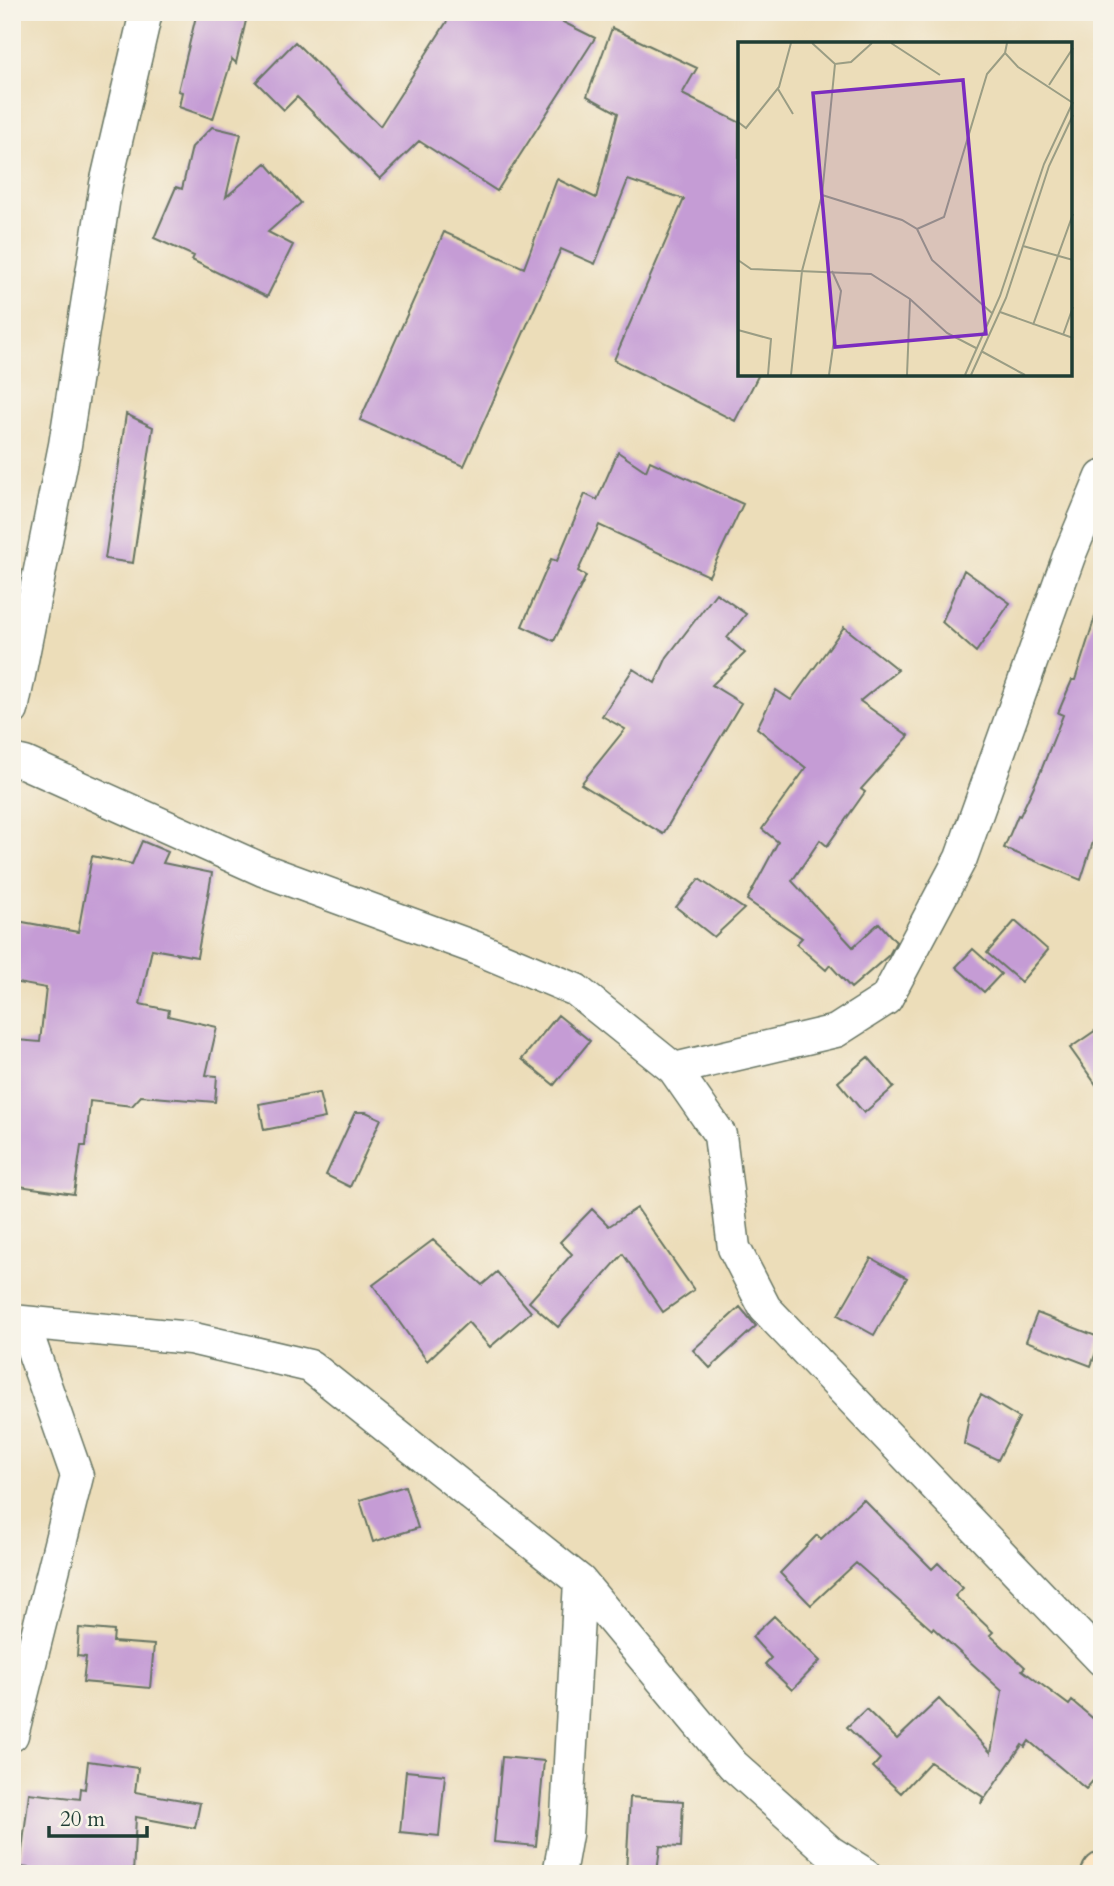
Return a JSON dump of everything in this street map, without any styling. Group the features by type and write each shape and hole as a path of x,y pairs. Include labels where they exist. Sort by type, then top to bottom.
{"street":[{"path":"12,710 65,445 106,184 146,12"},
{"path":"674,1069 836,1031 886,999 961,858 1069,556 1102,477"},
{"path":"12,760 25,763 263,870 475,948 576,990 674,1069 720,1135 734,1248 765,1308 1102,1660"},
{"path":"12,1735 77,1476 17,1321 190,1338 310,1366 580,1581 733,1765 830,1852 864,1874"},
{"path":"559,1874 566,1835 580,1581"}],"building":[{"path":"197,12 248,12 236,63 232,59 213,119 179,107 182,92 178,91"},
{"path":"453,12 543,12 595,38 497,191 419,141 380,179 297,97 284,110 256,82 295,42 380,126"},
{"path":"612,28 697,68 682,94 738,122 738,376 758,376 735,421 614,360 684,199 628,180 595,264 561,249 464,466 360,420 444,232 524,268 557,179 596,198 618,113 587,96"},
{"path":"212,127 241,134 226,197 266,163 301,203 268,232 293,245 267,297 192,260 194,256 154,238 176,187 182,189 192,147"},
{"path":"126,414 153,427 133,563 105,559"},
{"path":"618,452 646,471 650,461 743,504 709,576 599,525 578,571 586,576 554,641 522,626 551,559 557,561 585,494 597,500"},
{"path":"964,570 1010,603 976,652 942,622"},
{"path":"716,593 746,614 727,638 745,653 712,685 741,703 663,834 581,784 625,729 602,716 633,669 655,683 667,657"},
{"path":"1096,614 1102,615 1102,845 1093,842 1081,880 1004,848 1040,773 1063,715 1058,713 1072,680 1075,680"},
{"path":"844,627 898,670 860,701 909,736 861,789 865,792 827,846 820,840 792,881 853,947 879,923 896,942 889,955 851,988 830,965 826,970 796,944 802,938 747,900 778,842 762,829 806,768 757,728 776,690 791,700"},
{"path":"142,841 168,852 163,863 212,873 197,957 152,949 140,1004 169,1010 168,1016 217,1027 206,1075 217,1076 215,1102 141,1096 132,1106 90,1101 86,1146 81,1146 74,1194 12,1185 12,1085 17,1040 40,1042 46,988 12,982 12,951 17,921 78,932 92,856 132,864"},
{"path":"699,879 744,909 714,937 676,907"},
{"path":"1015,921 1048,950 1021,982 987,953"},
{"path":"973,949 1001,974 984,992 956,967"},
{"path":"558,1015 590,1041 554,1085 522,1059"},
{"path":"1102,1026 1102,1093 1070,1048"},
{"path":"868,1057 894,1087 864,1113 838,1082"},
{"path":"319,1093 325,1118 264,1130 259,1104"},
{"path":"355,1112 366,1112 381,1119 350,1187 326,1175"},
{"path":"637,1208 694,1290 663,1312 623,1254 558,1327 529,1302 572,1254 560,1242 592,1209 609,1226"},
{"path":"433,1240 482,1285 497,1272 531,1312 490,1347 468,1322 427,1361 373,1285"},
{"path":"871,1258 907,1278 874,1335 838,1315"},
{"path":"740,1307 756,1326 710,1368 693,1350"},
{"path":"1037,1313 1101,1338 1091,1366 1026,1341"},
{"path":"981,1395 1019,1418 998,1460 964,1444 969,1416"},
{"path":"405,1486 418,1528 373,1542 360,1500"},
{"path":"863,1499 932,1569 938,1563 963,1588 955,1596 993,1632 990,1635 1025,1667 1022,1670 1069,1705 1072,1701 1102,1726 1102,1770 1086,1789 1029,1741 1025,1747 1022,1745 981,1804 983,1797 930,1762 901,1793 873,1767 880,1759 847,1727 866,1709 897,1739 939,1699 991,1753 1002,1691 856,1563 811,1605 780,1573 817,1535 821,1539"},
{"path":"774,1616 820,1661 792,1690 765,1664 771,1658 752,1637"},
{"path":"79,1628 114,1631 113,1642 154,1645 150,1688 83,1682 86,1657 77,1656"},
{"path":"502,1757 544,1761 536,1846 494,1842"},
{"path":"88,1761 138,1768 135,1792 200,1803 195,1828 136,1817 133,1874 77,1874 20,1867 29,1793 80,1799 81,1788 85,1789"},
{"path":"406,1771 445,1775 439,1836 400,1832"},
{"path":"630,1797 683,1801 681,1847 660,1846 657,1874 626,1874"}]}
